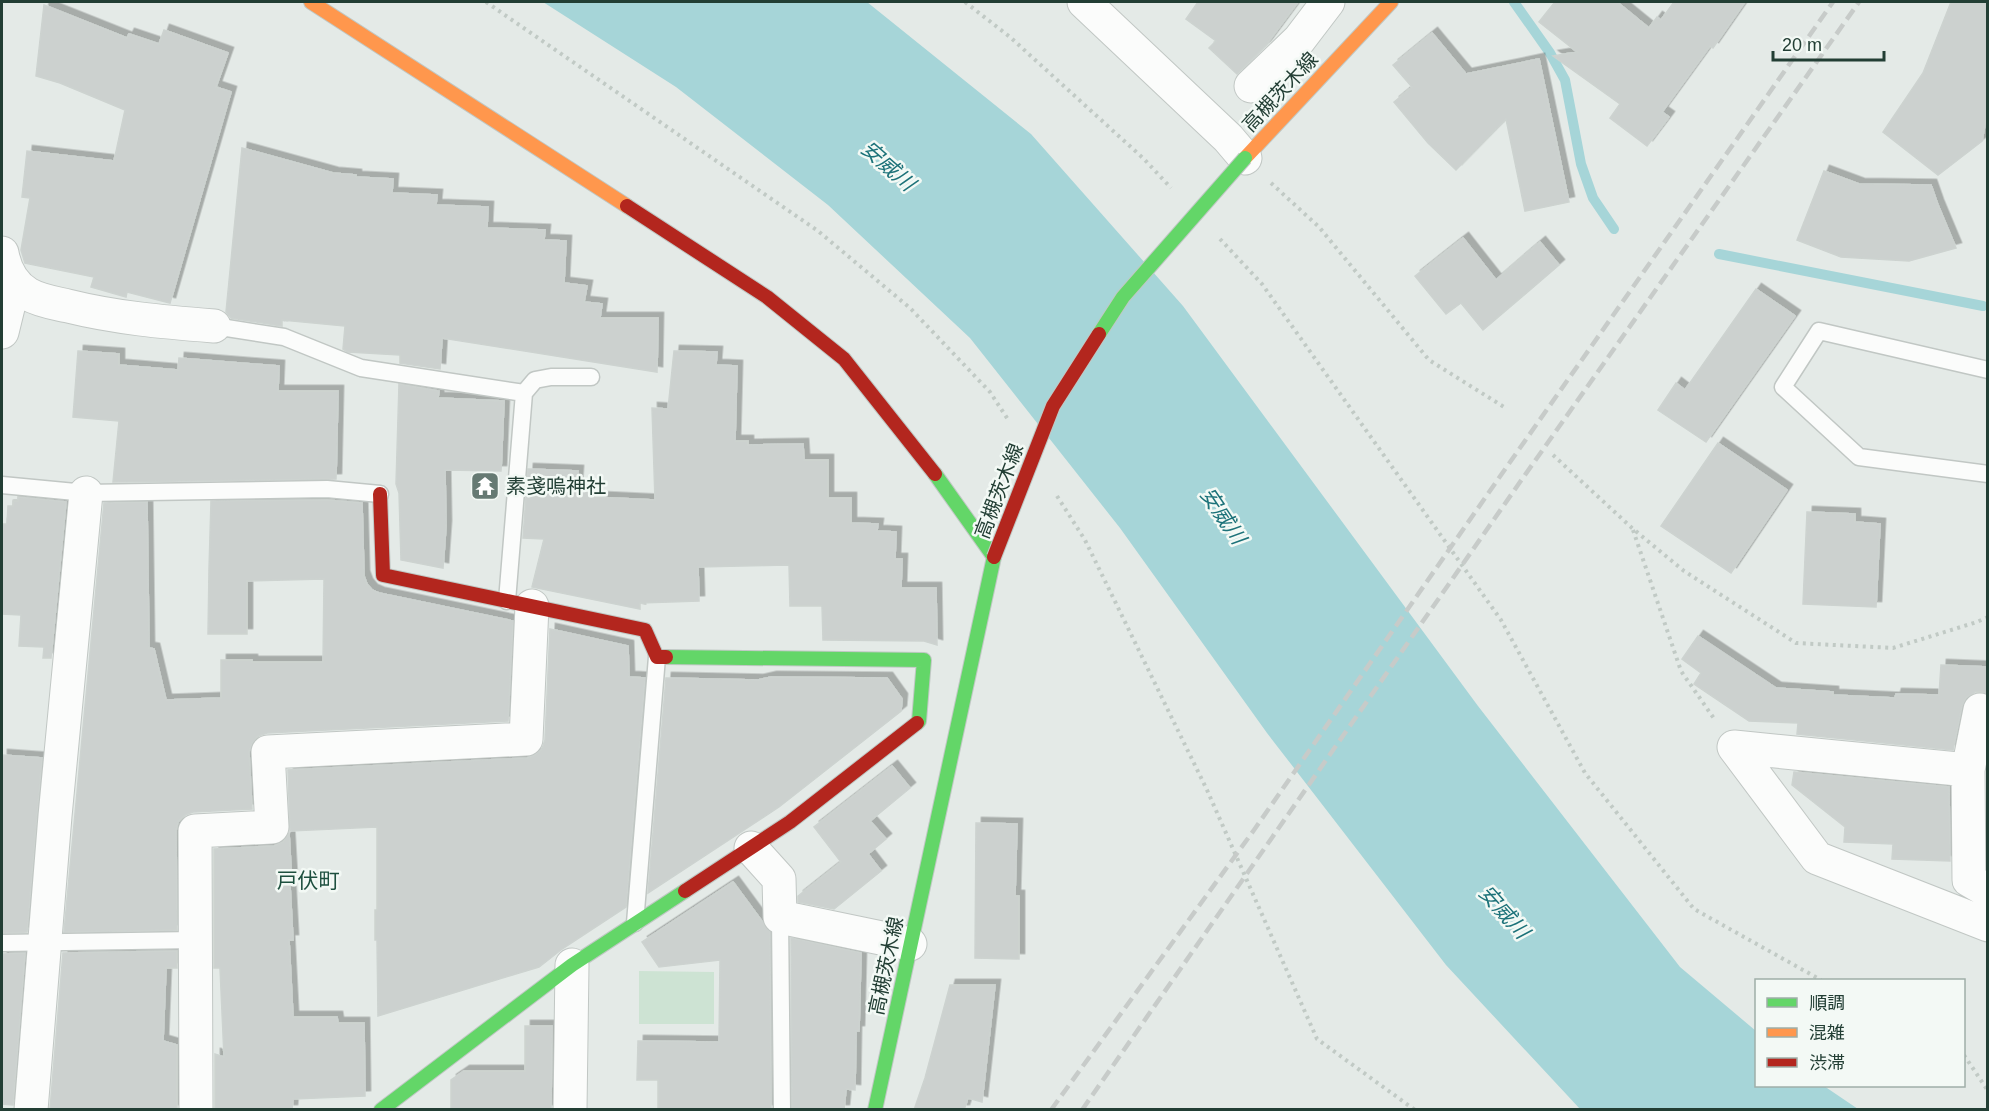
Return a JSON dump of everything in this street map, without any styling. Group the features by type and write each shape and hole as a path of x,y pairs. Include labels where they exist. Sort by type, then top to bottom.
{"street":[{"path":"311,2 767,297 801,324 844,359 923,457 994,557"},
{"path":"1084,2 1227,138 1245,158"},
{"path":"1251,86 1299,40 1328,2"},
{"name":"高槻茨木線","path":"875,1110 994,557 1053,406 1123,297 1245,158 1392,2"},
{"path":"2,254 4,267 14,283 28,294 73,308 127,318 213,326"},
{"path":"2,332 14,283"},
{"path":"31,1110 56,805 86,493"},
{"path":"380,494 383,575 645,630 657,657 924,660 918,721 790,822 572,964 381,1110"},
{"path":"196,1110 195,831 272,827 268,752 526,739 520,603"},
{"path":"1980,710 1968,770 1969,880 1988,891"},
{"path":"1734,747 1968,770"},
{"path":"1734,747 1817,858 1988,925"},
{"path":"751,848 779,879 780,917 910,944"},
{"path":"570,1110 572,964"}],"lane":[{"path":"213,326 284,337 361,368 524,393"},
{"path":"1988,370 1819,331 1783,387 1859,457 1988,474"},
{"path":"520,603 524,393 535,380 551,377 591,377"},
{"path":"2,484 86,493 327,489 380,494"},
{"path":"635,923 657,657"},
{"path":"780,917 782,1110"},
{"path":"2,944 195,940"}],"path":[{"path":"486,2 818,231 910,308 990,392 1009,421"},
{"path":"965,2 1010,37 1136,151 1176,192"},
{"path":"1245,158 1319,227 1429,360 1504,407"},
{"path":"1215,234 1262,284 1501,621 1585,773 1694,909 1817,979"},
{"path":"1553,455 1632,528 1684,571 1796,643 1893,648 1988,617"},
{"path":"1054,491 1085,540 1207,790 1317,1039 1416,1110"},
{"path":"1632,528 1681,671 1734,747"},
{"path":"1965,1056 1988,1091"}],"green space":[{"path":"639,971 714,972 714,1024 639,1024"}],"water":[{"name":"安威川","path":"543,2 867,2 1031,134 1183,306 1478,706 1680,967 1755,1030 1755,1087 1825,1087 1858,1109 1580,1109 1446,965 1267,733 1120,528 970,338 828,205 676,87"}],"building":[{"path":"1198,2 1298,2 1266,45 1237,74 1209,48 1216,41 1186,19"},
{"path":"1555,2 1617,2 1649,28 1657,17 1661,20 1674,2 1745,2 1713,48 1710,46 1662,112 1669,117 1647,146 1610,118 1620,104 1553,56 1577,52 1539,22"},
{"path":"1951,2 1988,2 1988,108 1982,141 1938,175 1883,132 1923,73"},
{"path":"44,5 127,38 129,34 159,44 164,30 228,53 216,87 231,92 170,303 127,292 126,297 91,287 94,277 25,263 21,250 30,198 22,197 27,151 114,161 125,110 60,83 36,76"},
{"path":"1432,33 1466,74 1539,59 1569,202 1525,211 1506,119 1456,170 1428,143 1394,102 1412,87 1393,65"},
{"path":"242,148 333,173 393,179 392,193 437,195 436,205 488,207 487,228 545,230 544,240 566,241 564,283 587,286 584,302 602,304 600,318 658,318 657,372 442,338 440,369 400,363 400,355 348,352 343,349 345,326 282,320 282,326 231,318 226,312"},
{"path":"1824,171 1859,184 1931,185 1956,248 1909,261 1841,257 1797,240"},
{"path":"1463,238 1496,280 1540,242 1559,265 1483,330 1461,303 1446,314 1415,276"},
{"path":"1756,289 1795,316 1706,442 1658,410 1676,383 1685,390"},
{"path":"78,351 119,354 119,365 178,370 179,358 279,366 278,391 338,391 336,479 113,482 119,421 73,417"},
{"path":"674,351 717,352 716,365 737,366 735,441 748,441 748,445 803,444 804,460 828,460 828,498 851,498 851,523 878,524 877,531 896,532 895,559 902,559 901,588 936,588 937,645 924,641 823,640 822,606 790,606 789,565 698,567 699,601 640,603 640,609 532,587 544,539 523,538 528,469 578,471 577,486 594,486 593,497 655,500 652,408 668,409"},
{"path":"399,384 439,391 438,398 504,401 501,471 445,470 446,526 443,568 401,560 399,493 396,484"},
{"path":"1718,443 1787,490 1731,573 1661,526"},
{"path":"18,497 66,502 51,658 43,658 44,647 19,646 21,615 2,614 2,524 7,524 8,506 13,506 13,501 18,501"},
{"path":"327,500 362,503 364,576 372,590 513,621 508,721 267,733 258,736 249,752 252,809 193,812 185,815 178,822 176,831 177,930 64,932 104,503 147,502 149,648 154,649 166,700 221,698 221,660 323,662 324,579 247,581 247,634 208,634 209,569 211,501"},
{"path":"1807,512 1855,514 1855,522 1880,524 1876,607 1803,604"},
{"path":"550,629 628,646 629,677 645,678 626,907 539,967 378,1016 377,940 375,940 377,827 290,831 288,770 527,758 535,755 542,749 545,740"},
{"path":"1698,636 1776,688 1833,692 1833,695 1895,698 1896,694 1939,695 1941,665 1988,667 1988,693 1975,692 1966,698 1962,706 1953,750 1797,734 1798,723 1749,721 1694,684 1701,673 1682,659"},
{"path":"771,677 887,678 902,699 901,711 779,807 648,893 666,678 758,680"},
{"path":"2,755 42,758 27,932 2,933"},
{"path":"892,766 910,788 870,821 886,839 868,854 881,871 834,909 798,902 798,896 841,862 814,827"},
{"path":"1794,772 1949,787 1950,861 1892,859 1893,844 1844,842 1845,827 1792,785"},
{"path":"976,823 1017,824 1015,896 1019,896 1019,959 975,958"},
{"path":"289,833 293,940 289,940 293,1017 337,1017 338,1023 364,1023 365,1096 293,1099 292,1110 215,1110 215,1054 224,1057 220,968 214,968 214,849 274,846 283,842"},
{"path":"733,882 770,932 771,1110 658,1110 658,1080 637,1080 638,1041 719,1042 720,960 659,967 642,942"},
{"path":"791,938 861,953 855,1090 846,1089 844,1110 792,1110"},
{"path":"177,951 177,968 166,968 163,1041 177,1045 177,1110 50,1109 63,953"},
{"path":"25,953 13,1105 2,1104 2,954"},
{"path":"950,985 995,985 982,1102 968,1098 964,1110 914,1110 925,1078"},
{"path":"525,1026 552,1026 551,1110 451,1110 451,1080 464,1071 525,1071"}],"waterway":[{"path":"1514,2 1550,53 1565,80 1581,164 1593,198 1614,229"},
{"path":"1719,254 1983,306"}],"railway":[{"path":"1051,1110 1254,830 1833,2"},
{"path":"1082,1110 1520,482 1859,2"}],"traffic: fast":[{"path":"1099,334 1123,297 1245,158"},
{"path":"875,1110 994,557 935,474"},
{"path":"666,657 924,660 917,723"},
{"path":"381,1110 572,965 685,891"}],"traffic: slow":[{"path":"311,2 627,206"},
{"path":"1245,158 1391,2"}],"traffic: jam":[{"path":"627,206 767,297 844,359 935,474"},
{"path":"994,557 1053,406 1099,334"},
{"path":"380,494 383,575 645,630 657,657 666,657"},
{"path":"685,891 790,822 917,723"}],"place":[{"name":"素戔嗚神社","path":"485,486"}],"district":[{"name":"戸伏町","path":"308,881"}]}
